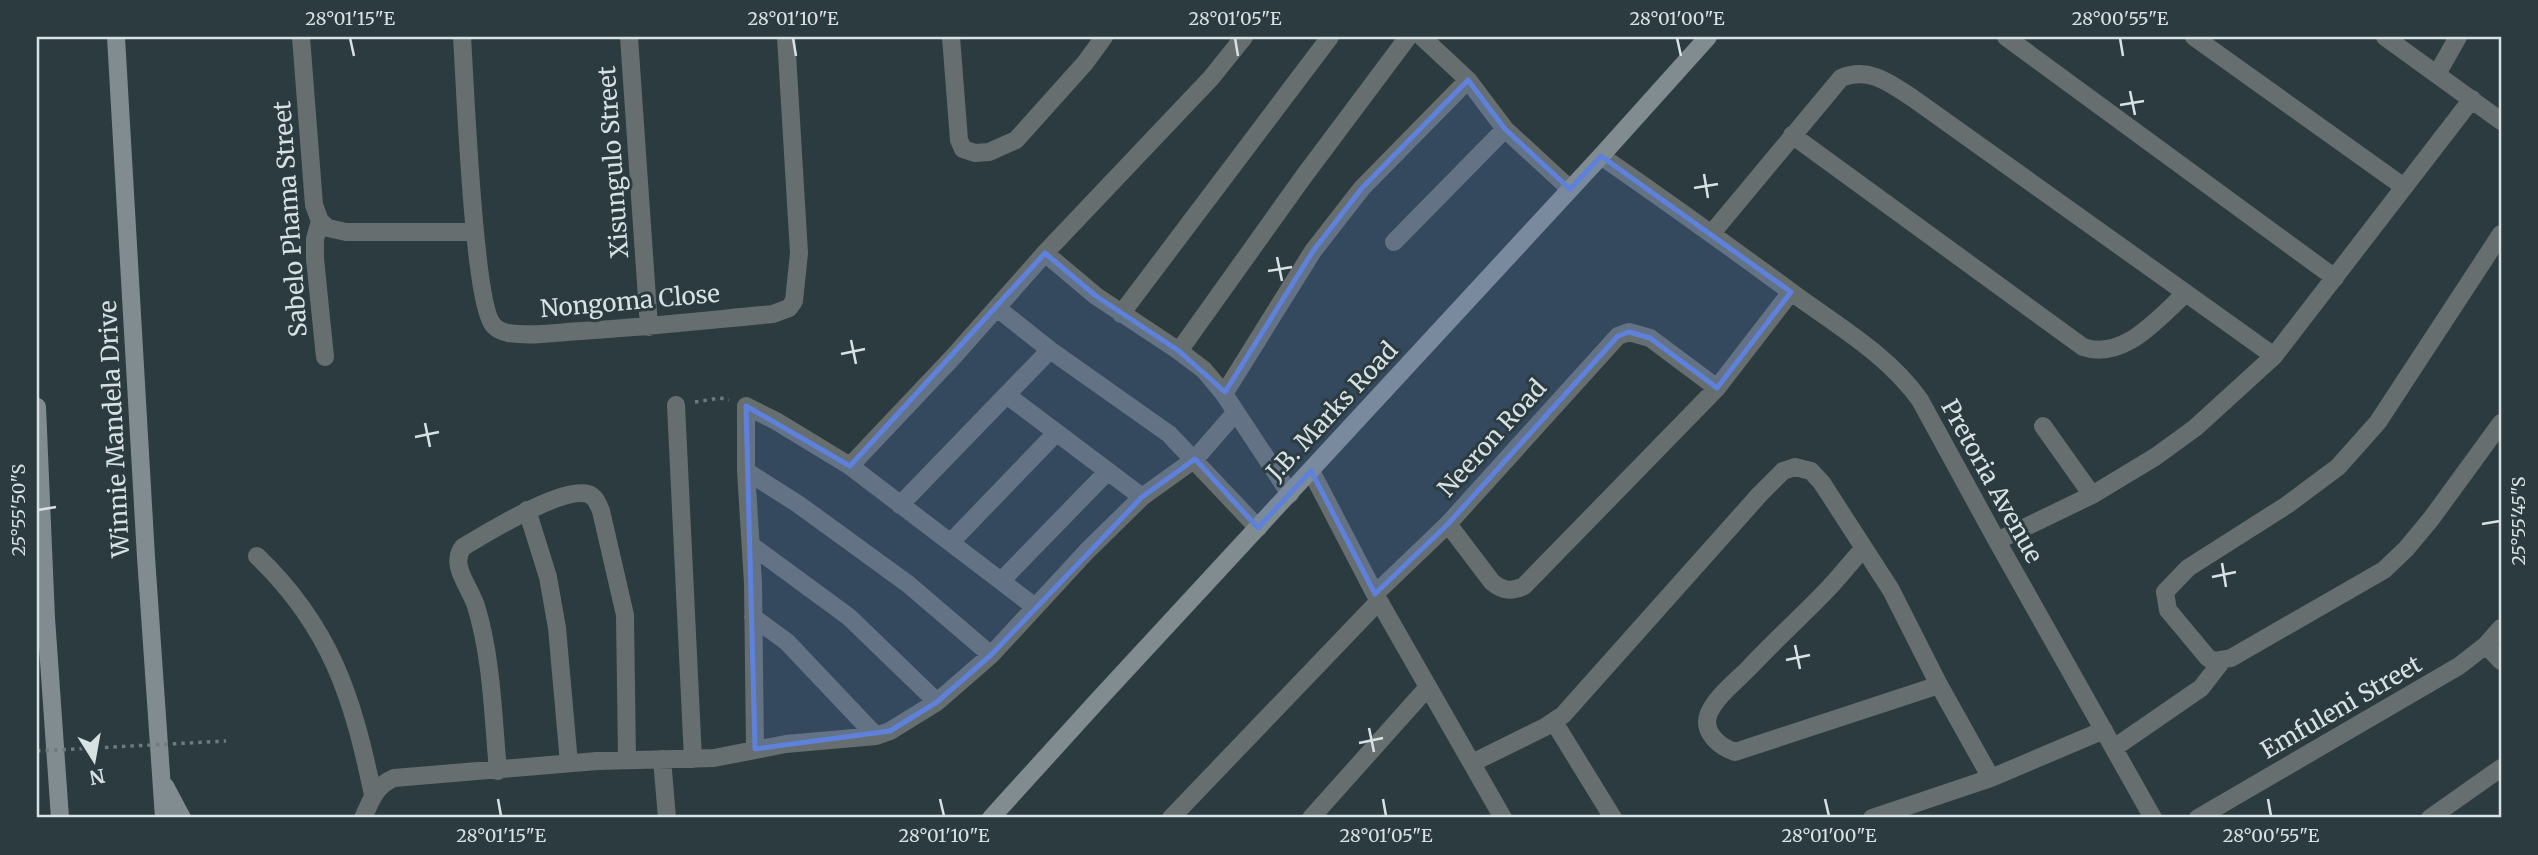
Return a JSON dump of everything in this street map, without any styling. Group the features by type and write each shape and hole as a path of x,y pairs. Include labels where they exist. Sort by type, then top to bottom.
{"main road":[{"name":"Winnie Mandela Drive","path":"116,37 164,818"},
{"name":"J.B. Marks Road","path":"992,818 1708,37"},
{"path":"37,407 46,618 60,818"},
{"path":"162,780 181,818"}],"street":[{"name":"Sabelo Phama Street","path":"301,37 314,205 320,221 315,239 315,259 325,357"},
{"name":"Nongoma Close","path":"462,37 474,232 488,318 502,331 523,334 649,327 773,314 789,308 794,302 799,253 786,37"},
{"name":"Xisungulo Street","path":"629,37 649,327"},
{"path":"951,37 959,140 963,149 975,153 989,152 1016,140 1074,77 1104,37"},
{"path":"850,466 1210,78 1244,37"},
{"path":"1121,314 1330,37"},
{"path":"1179,351 1304,176 1408,37"},
{"path":"1422,37 1468,80 1505,129 1570,189"},
{"path":"2006,37 2335,278"},
{"path":"2194,37 2404,187"},
{"path":"2385,37 2500,118"},
{"path":"2437,74 2458,37"},
{"path":"1712,233 1841,78 1863,72 1885,81 1914,99 2274,356"},
{"path":"1224,394 1313,251 1354,198 1468,80"},
{"path":"1997,541 2092,495 2155,457 2195,428 2274,356 2472,99"},
{"path":"1394,242 1505,129"},
{"path":"1793,135 2083,347 2104,351 2131,341 2186,293"},
{"name":"Pretoria Avenue","path":"1601,156 1875,352 1907,382 1920,400 2153,818"},
{"path":"320,221 328,228 346,232 474,232"},
{"path":"2222,661 2207,658 2168,610 2165,601 2169,586 2188,568 2287,505 2338,467 2378,422 2501,234"},
{"path":"1045,253 1070,276 1121,314 1204,370 1224,394 1290,494"},
{"path":"1448,524 1492,582 1509,590 1524,586 1717,388 1791,292"},
{"path":"997,307 1050,350 1169,434 1258,528"},
{"name":"Neeron Road","path":"1171,818 1448,524 1618,336 1629,332 1650,338 1717,388"},
{"path":"900,505 1050,350"},
{"path":"1008,396 1142,497"},
{"path":"676,405 693,759"},
{"path":"755,749 754,617 746,471 746,406 850,466 1035,607"},
{"path":"363,818 373,795 394,778 569,763 713,758 755,749 876,736 890,731 937,702 991,655 1087,551 1142,497 1195,460 1236,412"},
{"path":"2114,748 2201,688 2222,661 2384,570 2431,519 2501,423"},
{"path":"2043,426 2092,495"},
{"path":"951,542 1056,433"},
{"path":"1472,763 1554,722 1576,703 1783,471 1795,467 1811,471 1849,522 1863,549 1891,590 1939,685 1991,778"},
{"path":"746,471 798,504 908,584 991,655"},
{"path":"1002,580 1108,471"},
{"path":"1311,471 1377,597 1503,818"},
{"path":"498,771 481,631 475,605 457,559 463,547 527,510 578,494 596,499 601,511 625,615 627,760"},
{"path":"527,510 548,577 557,628 569,763"},
{"path":"751,545 849,617 937,702"},
{"path":"1863,549 1826,591 1773,642 1720,699 1708,715 1708,726 1713,738 1721,748 1735,752 1939,685"},
{"path":"257,556 296,602 329,649 349,696 373,795"},
{"path":"754,617 788,642 876,736"},
{"name":"Emfuleni Street","path":"2199,818 2459,666 2486,645 2501,628"},
{"path":"2486,645 2501,661"},
{"path":"1311,818 1429,688"},
{"path":"1554,722 1613,818"},
{"path":"1872,818 1991,778 2104,730"},
{"path":"662,759 667,818"},
{"path":"2430,818 2501,768"}],"path":[{"path":"676,405 720,398 746,406"},
{"path":"37,751 226,741"}],"highlighted area":[{"path":"1468,80 1505,129 1570,189 1601,156 1791,292 1717,388 1650,338 1629,332 1618,336 1448,524 1375,594 1311,471 1258,528 1195,459 1142,497 991,655 937,702 890,731 755,749 746,406 850,466 1045,253 1096,296 1179,351 1225,392 1313,251 1362,188"}]}
